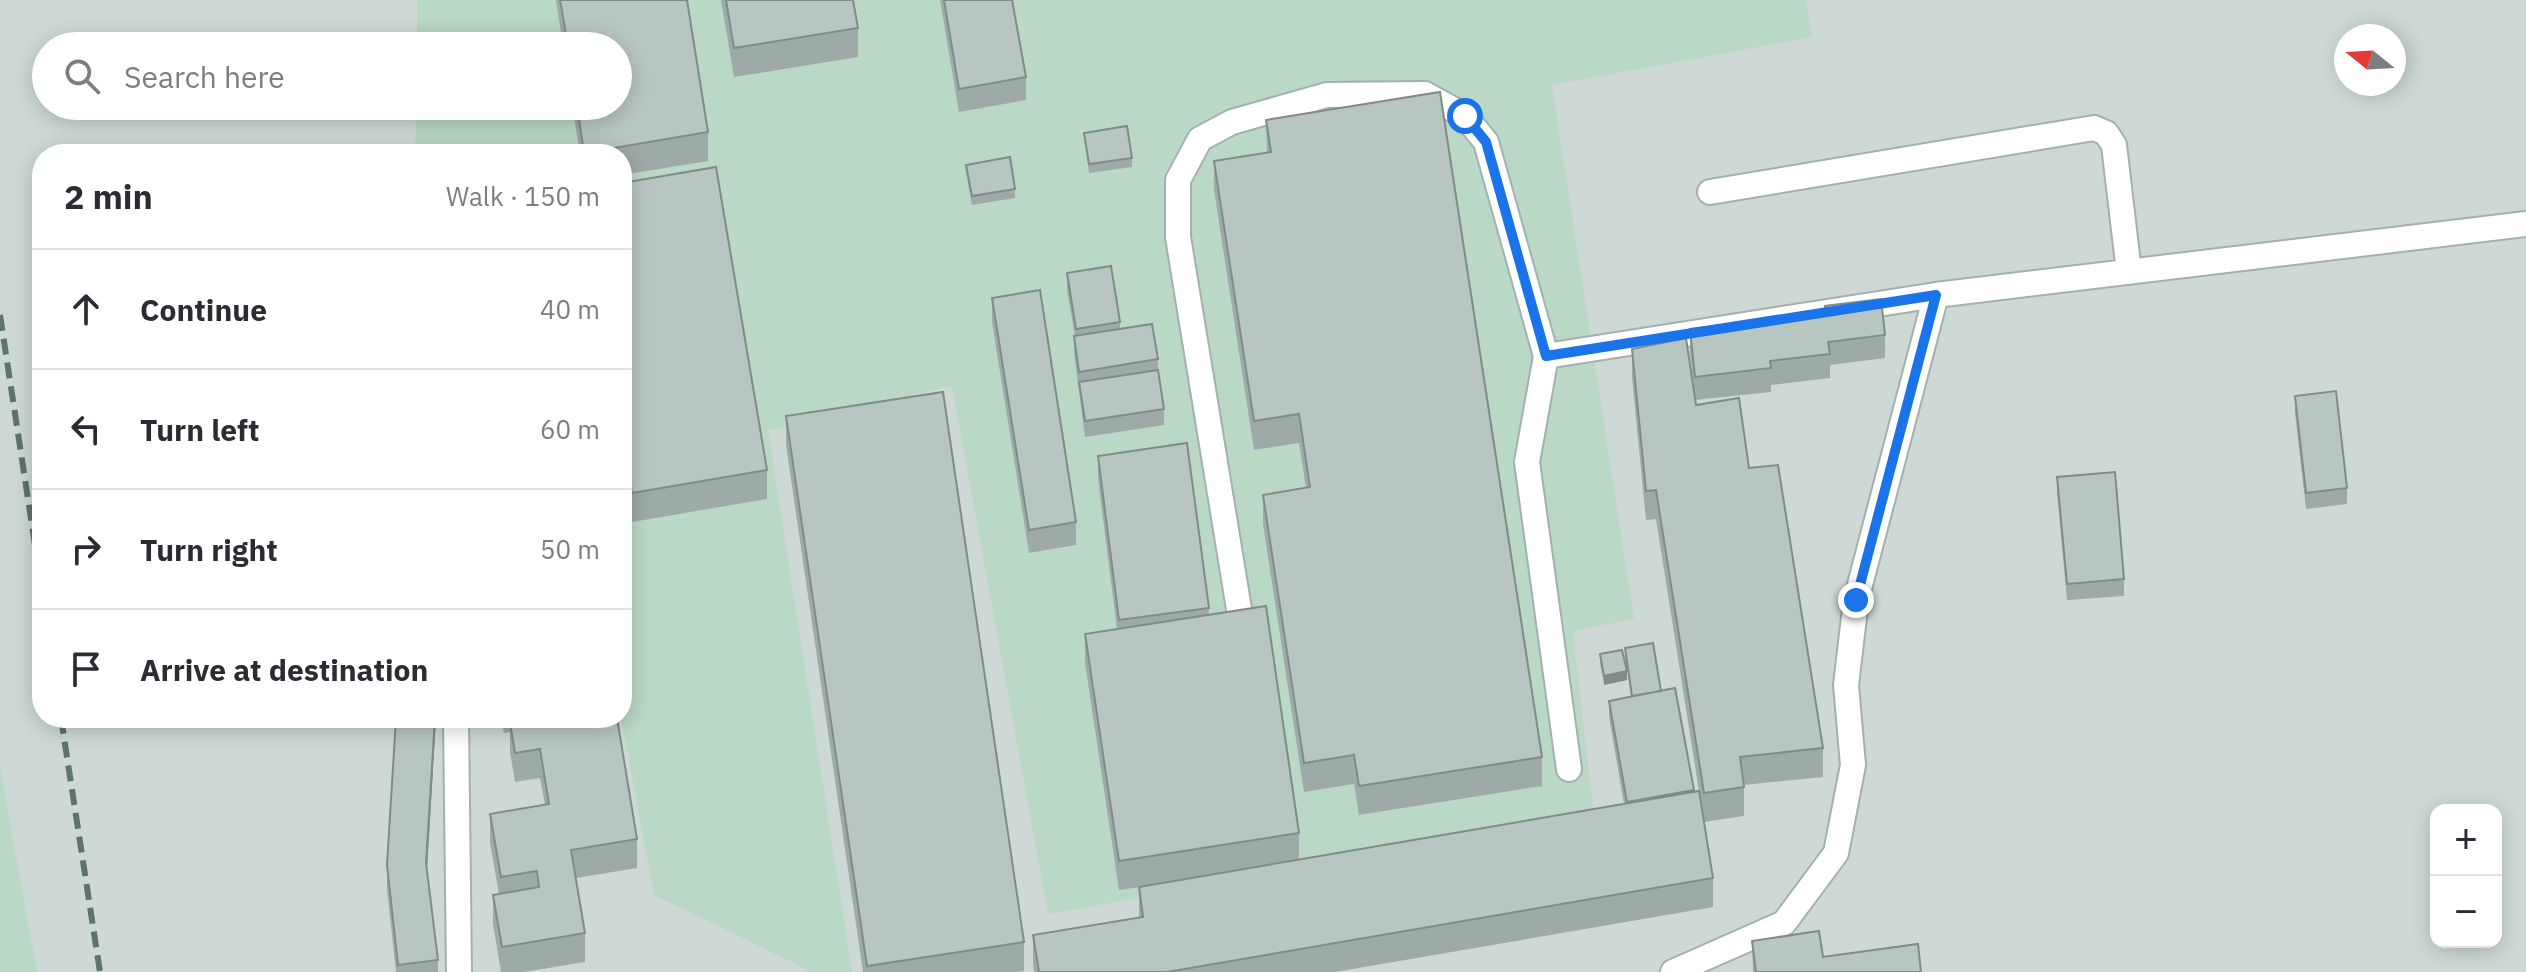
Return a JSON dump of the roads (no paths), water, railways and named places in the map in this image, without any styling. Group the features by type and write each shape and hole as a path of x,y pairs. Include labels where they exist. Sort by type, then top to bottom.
{"lane":[{"path":"1239,609 1178,237 1178,180 1200,139 1232,122 1327,95 1425,94 1465,116 1486,142 1546,356 1527,462 1569,769"},
{"path":"1710,192 2094,128 2106,133 2114,145 2129,272"},
{"path":"1546,356 1936,295 2526,224"},
{"path":"1673,972 1784,923 1836,853 1853,765 1846,685 1856,600 1936,295"},
{"path":"456,728 459,972"}],"railway":[{"path":"0,315 32,525"},
{"path":"63,728 100,972"}]}
